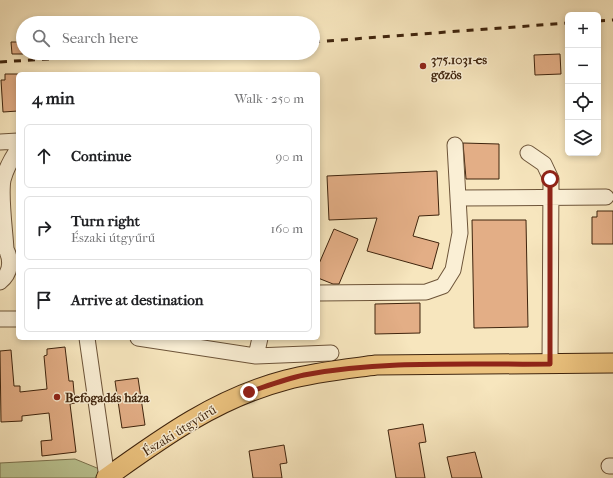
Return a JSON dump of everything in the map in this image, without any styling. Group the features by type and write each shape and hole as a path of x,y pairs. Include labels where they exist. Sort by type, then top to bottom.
{"main road":[{"name":"Északi útgyűrű","path":"107,478 188,421 249,392 285,380 338,369 376,365 613,363"}],"street":[{"path":"0,142 16,140"},
{"path":"320,293 426,292 443,286 454,270 460,233 455,145"},
{"path":"0,282 8,272 10,264 6,248 2,196 3,181 16,152"},
{"path":"528,153 544,164 550,179 550,364"},
{"path":"459,198 606,197"},
{"path":"0,319 16,319"},
{"path":"87,340 107,478"},
{"path":"151,340 256,356 331,353"},
{"path":"256,356 260,340"}],"green space":[{"path":"75,459 97,468 107,478 0,478 0,463"}],"building":[{"path":"11,42 16,42 16,54 12,54"},
{"path":"560,54 561,74 535,75 534,55"},
{"path":"5,74 16,74 16,111 3,112 1,80 5,80"},
{"path":"463,143 499,144 499,179 466,179"},
{"path":"437,171 439,215 419,216 413,236 439,243 432,269 367,251 377,218 329,220 327,176"},
{"path":"597,211 613,211 613,244 592,244 592,217 597,217"},
{"path":"472,220 526,220 528,327 474,328"},
{"path":"334,229 358,239 339,284 333,284 320,279 320,261"},
{"path":"420,303 420,333 375,334 375,304"},
{"name":"Befogadás háza","path":"65,347 69,381 73,381 75,403 70,404 76,452 42,456 41,441 52,440 49,413 22,416 22,421 1,422 0,351 11,350 14,386 20,386 20,392 47,389 44,356 47,355 47,349"},
{"path":"138,378 145,425 122,428 115,381"},
{"path":"423,424 426,442 419,443 425,478 396,478 388,430"},
{"path":"284,445 287,463 280,464 282,478 253,478 249,451"},
{"path":"475,452 482,478 452,478 447,457"}],"railway":[{"path":"601,21 613,20"},
{"path":"320,41 565,23"},
{"path":"0,62 32,60"}],"place":[{"name":"375.1031-es gőzös","path":"423,66"},
{"name":"Befogadás háza","path":"57,397"}],"route":[{"path":"249,392 285,380 303,376 338,369 376,365 550,364 550,179"}]}
